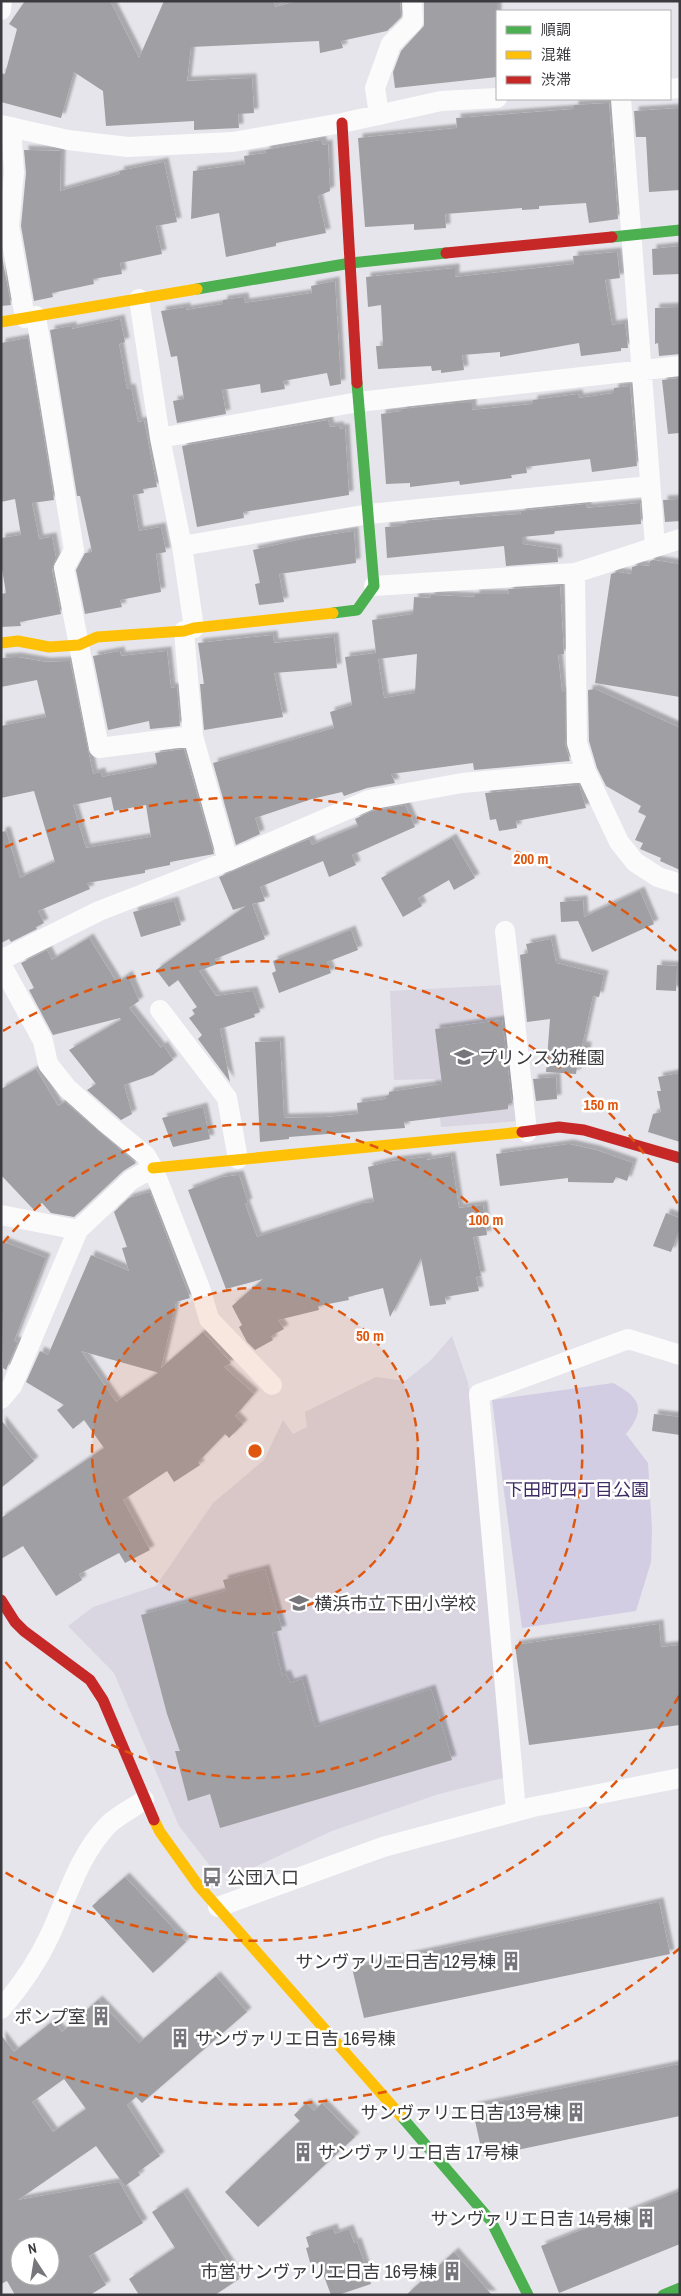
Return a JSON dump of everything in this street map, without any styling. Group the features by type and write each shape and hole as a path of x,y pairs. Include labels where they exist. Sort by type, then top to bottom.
{"street":[{"path":"1,10 2,1"},
{"path":"379,115 375,88 391,44 414,22 412,1"},
{"path":"193,736 99,748 64,568 74,550 73,541 30,317 9,226 14,172 6,126 68,140 128,147 233,142 342,123 441,101 496,98"},
{"path":"621,100 655,546"},
{"path":"1,642 18,641 49,647 79,645 97,637 189,629 357,610 374,586 358,402 342,123"},
{"path":"1,322 351,263 680,230"},
{"path":"139,299 160,438 182,546 189,629 193,736 228,860"},
{"path":"160,438 358,402 680,366"},
{"path":"182,546 369,514 650,486"},
{"path":"374,586 574,573 680,539"},
{"path":"574,573 577,743 586,772 619,842 636,862 658,877 680,884"},
{"path":"272,1385 209,1319 201,1291 153,1168 146,1156 68,1088 48,1064 43,1041 1,962 99,911 228,860 369,800 462,783 586,772"},
{"path":"505,931 527,1132"},
{"path":"160,1010 227,1098 238,1160"},
{"path":"1,1399 12,1386 78,1230 131,1180 153,1168 527,1132 559,1127 584,1130 680,1158"},
{"path":"1,1215 78,1230"},
{"path":"516,1811 479,1394 628,1339 680,1355"},
{"path":"1,1600 15,1622 24,1631 90,1680 103,1700 144,1800 160,1832 174,1853 198,1886 466,2190 490,2221 528,2295"},
{"path":"218,1907 383,1846 516,1811 680,1778"},
{"path":"1,2009 24,1982 33,1967 83,1860 109,1824 144,1800"},
{"path":"663,2295 680,2288"}],"shaded area":[{"path":"502,985 519,1121 441,1127 435,1079 394,1080 390,991"},
{"name":"横浜市立下田小学校","path":"452,1336 468,1382 512,1768 507,1777 439,1794 332,1831 236,1876 214,1871 179,1826 114,1673 68,1626 93,1607 156,1586 213,1503 264,1460 283,1420 293,1434 307,1427 305,1412 376,1377 405,1381 430,1361"}],"green space":[{"name":"下田町四丁目公園","path":"613,1383 630,1394 638,1405 636,1418 626,1434 648,1463 652,1529 651,1562 636,1611 522,1628 492,1400"}],"building":[{"path":"25,1 110,1 139,58 164,1 274,1 275,7 298,1 400,1 401,17 387,31 341,41 343,48 320,53 319,41 191,47 187,81 252,78 254,113 238,114 239,128 194,130 194,121 106,126 103,91 74,72 61,118 1,102 1,73 5,74 17,29 9,24"},
{"path":"424,1 497,1 496,77 395,88 393,72 401,51 424,26"},
{"path":"609,103 618,219 589,223 586,203 539,206 539,209 522,210 522,208 445,214 446,228 414,230 414,224 365,227 358,138 457,128 456,118 574,109 574,105"},
{"path":"680,108 680,190 649,192 646,137 636,137 634,111"},
{"path":"321,140 323,145 328,144 330,191 318,196 326,233 276,243 276,246 226,257 219,213 191,219 193,171 245,164 244,156 266,153 265,150"},
{"path":"24,150 61,151 60,191 120,174 119,171 164,162 177,222 156,226 162,254 120,263 122,274 93,279 94,284 52,293 53,297 34,301 21,226 26,173"},
{"path":"680,246 680,274 653,275 652,249"},
{"path":"1,251 11,305 1,306"},
{"path":"617,252 620,278 605,280 612,325 625,323 628,348 621,348 621,351 581,356 579,343 500,357 500,352 462,355 464,370 441,373 441,370 432,371 431,366 378,369 376,346 383,346 381,305 368,307 366,277 455,268 455,277 574,264 573,256"},
{"path":"335,281 341,384 330,386 327,373 283,381 285,389 261,393 260,384 222,390 226,414 177,423 173,401 184,399 177,356 171,357 161,311 186,307 186,310 223,304 223,300 244,297 245,303 312,293 311,286"},
{"path":"680,307 680,354 659,356 658,343 655,344 655,308"},
{"path":"120,319 125,342 119,344 127,389 131,388 138,422 144,421 157,487 143,489 144,493 133,495 139,531 161,527 166,552 156,554 161,592 120,600 122,607 85,614 76,570 85,553 92,552 80,496 77,496 50,330 72,326 72,329"},
{"path":"28,338 54,500 32,503 39,539 52,537 56,558 52,570 61,614 20,622 21,626 1,627 1,594 6,593 1,563 1,538 21,535 15,499 1,502 1,343"},
{"path":"679,378 680,433 668,434 662,380"},
{"path":"630,386 637,466 592,472 590,459 526,467 527,473 511,475 512,478 460,485 459,481 410,487 410,483 386,484 381,414 402,411 402,409 456,403 472,403 472,410 533,404 533,400 578,394 579,398 614,393 614,388"},
{"path":"328,420 330,427 339,426 340,429 345,428 349,495 243,512 244,518 197,527 182,446"},
{"path":"680,499 680,521 665,522 663,500"},
{"path":"640,503 641,524 555,531 554,534 522,537 522,544 557,549 558,562 506,566 504,546 387,558 385,527 402,526 402,524 432,520 521,514 520,511 586,504 587,508"},
{"path":"354,531 356,563 279,574 284,602 259,605 255,584 260,583 253,550 307,538"},
{"path":"650,561 680,564 680,697 595,683 611,574 617,572 631,574 632,567 639,565 649,566"},
{"path":"560,586 564,654 558,655 562,692 565,692 565,743 570,761 474,770 473,763 391,774 395,783 367,788 344,796 342,792 312,799 255,818 260,834 236,845 213,763 334,728 330,712 352,705 345,657 376,653 372,620 413,614 414,597 430,598 431,595 475,597 475,594 509,594 508,589","holes":["417,654 415,693 384,698 378,659"]},
{"path":"273,635 274,643 334,637 337,668 274,673 283,717 204,730 200,684 204,684 198,643"},
{"path":"120,651 121,656 167,651 171,688 177,687 180,726 150,729 149,721 108,730 93,656"},
{"path":"17,657 46,662 70,661 93,774 101,772 102,777 154,767 157,764 155,753 184,749 214,854 170,862 170,865 145,870 145,873 87,883 90,889 38,911 44,923 36,927 37,929 11,942 9,939 1,943 1,832 6,831 20,878 55,862 34,791 1,798 1,726 46,717 37,680 1,687 1,658","holes":["111,797 114,811 146,805 151,837 86,848 73,805"]},
{"path":"595,689 680,728 680,870 660,861 661,858 640,849 643,843 635,840 646,816 638,812 641,806 606,786 597,768 589,741 588,690"},
{"path":"579,785 586,808 516,821 517,828 499,831 496,819 490,820 485,793"},
{"path":"405,805 415,827 352,855 356,865 329,877 323,861 260,887 265,901 252,904 265,939 215,959 217,964 199,971 216,996 253,991 260,1012 254,1014 255,1017 220,1029 230,1082 198,1039 202,1035 189,1018 195,1014 192,1010 197,1007 178,980 169,987 156,970 246,906 233,910 219,877 309,839 312,845 358,826 355,819 372,811"},
{"path":"452,838 475,878 454,890 449,880 418,898 422,906 403,917 381,878"},
{"path":"640,891 654,924 592,952 578,921 561,922 560,902 583,900 584,917"},
{"path":"174,901 181,925 141,937 133,912"},
{"path":"351,930 358,950 327,962 331,973 279,993 272,973 276,971 273,961"},
{"path":"89,938 117,983 128,975 139,1001 129,1008 161,1048 163,1045 173,1060 153,1075 124,1085 132,1114 121,1120 87,1090 96,1084 69,1050 121,1020 120,1018 53,1035 29,990 34,988 21,963 47,950 52,960"},
{"path":"551,939 556,963 604,975 599,997 593,996 582,1046 587,1046 585,1067 577,1067 576,1074 546,1072 550,1019 527,1022 520,955 528,953 526,944"},
{"path":"657,965 677,966 676,991 656,990"},
{"path":"502,1020 512,1103 508,1104 508,1109 404,1122 405,1128 289,1137 289,1139 260,1142 255,1042 280,1041 284,1118 327,1117 358,1114 357,1103 386,1099 385,1096 389,1095 389,1092 442,1084 435,1029"},
{"path":"36,1069 58,1106 65,1102 136,1163 123,1171 74,1217 51,1213 42,1203 33,1209 1,1175 1,1089"},
{"path":"680,1073 680,1142 648,1132 653,1114 661,1112 657,1091 661,1091 658,1077"},
{"path":"556,1077 557,1099 536,1101 533,1079"},
{"path":"203,1107 210,1139 173,1147 162,1118"},
{"path":"569,1144 596,1150 633,1163 627,1181 616,1177 613,1183 568,1182 568,1178 500,1186 496,1154"},
{"path":"451,1156 459,1208 483,1205 487,1235 473,1237 481,1276 476,1277 479,1291 445,1297 446,1304 430,1306 421,1258 390,1317 383,1288 348,1297 349,1300 318,1306 319,1310 278,1320 284,1329 271,1336 273,1340 255,1350 247,1342 239,1327 242,1325 232,1306 263,1279 226,1289 188,1190 223,1177 239,1175 248,1203 245,1204 257,1237 364,1203 374,1202 368,1167 392,1161 427,1157 427,1160"},
{"path":"150,1192 190,1298 176,1302 161,1368 203,1332 231,1363 224,1367 254,1394 235,1416 243,1424 229,1438 225,1434 198,1462 200,1465 174,1482 167,1471 123,1500 150,1550 125,1563 119,1553 79,1574 82,1580 56,1596 23,1546 1,1559 1,1518 104,1448 84,1420 73,1429 57,1410 64,1405 26,1382 40,1351 48,1355 91,1255 129,1271 122,1248 127,1247 114,1212 129,1198","holes":["81,1351 158,1373 116,1402"]},
{"path":"666,1213 680,1218 680,1228 671,1252 653,1246"},
{"path":"1,1241 46,1258 14,1341 18,1342 6,1370 3,1368 3,1370"},
{"path":"654,1414 680,1417 680,1435 652,1431"},
{"path":"1,1420 34,1461 1,1488"},
{"path":"265,1569 282,1630 272,1633 282,1676 286,1674 290,1683 302,1679 315,1727 431,1689 452,1760 220,1828 210,1794 188,1801 175,1751 180,1751 167,1714 141,1615 226,1591 223,1580"},
{"path":"659,1624 661,1647 680,1645 680,1725 529,1745 515,1645"},
{"path":"125,1877 186,1942 153,1973 92,1906"},
{"name":"サンヴァリエ日吉 12号棟","path":"659,1902 670,1954 364,2018 352,1968"},
{"path":"216,1976 247,2012 142,2103 136,2097 127,2105 160,2156 138,2172 140,2175 125,2186 96,2146 18,2200 119,2182 143,2223 89,2256 106,2285 90,2295 15,2295 7,2281 1,2284 1,2035 14,2052 53,2021 62,2032 98,2000 139,2043","holes":["64,2079 86,2109 53,2132 32,2102"]},
{"name":"サンヴァリエ日吉 13号棟","path":"680,2064 680,2116 483,2157 472,2107"},
{"name":"サンヴァリエ日吉 17号棟","path":"306,2103 314,2111 322,2103 355,2137 258,2227 225,2192 300,2121 294,2115"},
{"name":"サンヴァリエ日吉 14号棟","path":"680,2191 680,2244 559,2293 541,2246"},
{"path":"183,2192 239,2279 215,2295 139,2295 129,2279 175,2248 152,2212"},
{"path":"333,2228 335,2234 349,2229 354,2243 357,2242 371,2284 338,2295 331,2295 319,2263 311,2266 306,2248 309,2247 306,2237"},
{"name":"市営サンヴァリエ日吉 16号棟","path":"454,2252 492,2295 406,2295"}],"traffic: fast":[{"path":"612,237 680,230"},
{"path":"197,289 351,263 446,253"},
{"path":"333,613 357,610 374,586 357,383"},
{"path":"401,2116 491,2221 528,2295"},
{"path":"663,2295 680,2288"}],"traffic: slow":[{"path":"1,322 197,289"},
{"path":"1,643 18,641 49,647 79,645 97,637 184,631 194,628 333,613"},
{"path":"153,1168 522,1132"},
{"path":"154,1820 160,1832 198,1885 401,2116"}],"traffic: jam":[{"path":"342,123 357,383"},
{"path":"446,253 612,237"},
{"path":"522,1132 559,1127 584,1130 680,1158"},
{"path":"1,1600 15,1622 24,1631 90,1680 103,1700 154,1820"}],"place":[{"name":"プリンス幼稚園","path":"464,1057"},
{"name":"横浜市立下田小学校","path":"299,1603"},
{"name":"公団入口","path":"212,1877"},
{"name":"サンヴァリエ日吉 12号棟","path":"511,1961"},
{"name":"ポンプ室","path":"101,2016"},
{"name":"サンヴァリエ日吉 16号棟","path":"180,2038"},
{"name":"サンヴァリエ日吉 13号棟","path":"576,2112"},
{"name":"サンヴァリエ日吉 17号棟","path":"303,2152"},
{"name":"サンヴァリエ日吉 14号棟","path":"646,2218"},
{"name":"市営サンヴァリエ日吉 16号棟","path":"452,2271"}]}
